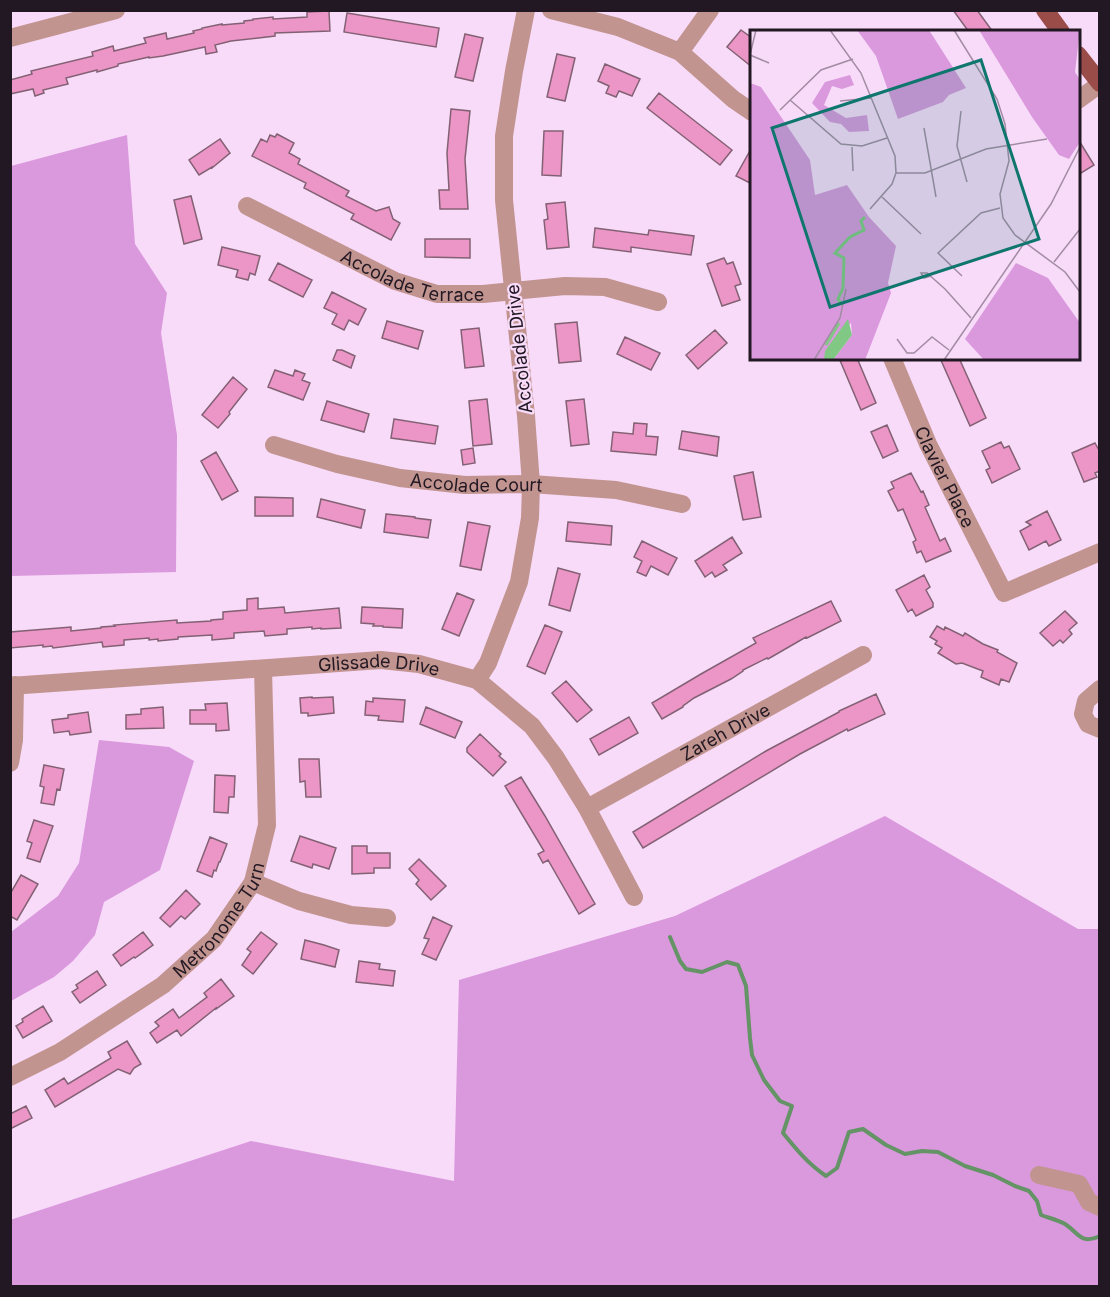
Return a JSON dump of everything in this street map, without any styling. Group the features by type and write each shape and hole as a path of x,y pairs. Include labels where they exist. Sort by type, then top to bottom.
{"main road":[{"path":"1045,10 1060,30"},
{"path":"1080,58 1100,83"}],"street":[{"path":"10,38 116,10"},
{"name":"Accolade Drive","path":"477,680 488,663 519,582 530,518 531,484 526,416 504,200 504,136 526,10"},
{"path":"551,10 618,27 680,52 733,99 750,111"},
{"path":"680,52 710,10"},
{"path":"1080,98 1100,83"},
{"name":"Accolade Terrace","path":"248,206 395,281 437,294 483,294 565,286 605,286 658,302"},
{"name":"Clavier Place","path":"893,360 928,444 1004,593 1100,552"},
{"name":"Accolade Court","path":"274,445 338,464 400,478 465,485 531,484 616,490 682,504"},
{"name":"Zareh Drive","path":"587,808 863,655"},
{"name":"Glissade Drive","path":"13,686 381,660 419,664 477,680 532,726 556,758 587,808 634,897"},
{"name":"Metronome Turn","path":"10,1077 60,1052 163,985 214,939 253,882 267,825 263,669"},
{"path":"10,763 14,740 13,686"},
{"path":"1100,689 1086,702 1083,714 1088,724 1100,729"},
{"path":"253,882 299,902 351,915 387,918"},
{"path":"1039,1175 1079,1184 1089,1202 1100,1207"}],"shaded area":[{"path":"127,135 135,244 167,293 161,333 177,435 176,572 11,576 11,166"},
{"path":"99,740 169,747 194,761 160,870 104,902 95,935 73,961 54,977 11,1001 11,932 58,896 79,863"},
{"path":"885,816 1078,929 1099,929 1099,1286 11,1286 10,1220 251,1141 454,1181 459,980 675,916"}],"building":[{"path":"953,10 977,10 992,30 968,30"},
{"path":"329,11 330,31 275,33 275,36 215,45 217,52 206,54 205,47 149,57 66,78 68,84 43,90 44,93 35,96 33,89 10,94 10,80 32,74 31,71 93,56 92,52 113,46 114,51 146,43 144,38 166,33 167,39 222,24 244,23 244,21 253,19 273,17 273,19 307,17 307,12"},
{"path":"347,13 439,28 436,47 344,32"},
{"path":"741,30 750,37 750,65 727,47"},
{"path":"465,34 483,38 473,81 455,77"},
{"path":"557,54 575,58 565,101 547,97"},
{"path":"605,64 640,79 632,96 619,91 616,97 606,93 609,86 598,81"},
{"path":"659,93 732,150 720,165 647,108"},
{"path":"451,109 470,111 465,159 468,209 440,209 439,190 449,190 447,153"},
{"path":"544,131 563,131 561,176 542,175"},
{"path":"277,134 294,143 289,153 300,159 298,164 349,191 346,196 376,211 389,207 393,219 400,223 391,240 351,219 354,214 304,188 306,183 252,156 261,139 267,142 270,135 275,137"},
{"path":"220,139 230,153 212,168 199,175 189,160"},
{"path":"1080,142 1094,165 1080,174"},
{"path":"750,151 750,183 736,176"},
{"path":"191,196 202,239 184,244 174,200"},
{"path":"565,202 569,247 547,249 544,220 548,219 546,204"},
{"path":"595,228 648,235 649,230 694,236 691,255 631,247 631,252 593,247"},
{"path":"425,239 470,239 470,258 425,257"},
{"path":"222,247 260,256 255,275 250,273 248,280 236,277 238,270 218,265"},
{"path":"724,258 727,264 733,262 741,284 735,286 740,300 722,306 707,264"},
{"path":"278,263 312,280 303,297 269,280"},
{"path":"332,292 366,309 358,325 349,320 344,330 332,324 337,314 324,308"},
{"path":"387,321 423,331 418,349 382,338"},
{"path":"577,322 581,361 559,363 555,324"},
{"path":"479,328 484,366 465,368 461,330"},
{"path":"715,330 727,343 698,369 686,355"},
{"path":"625,337 660,353 651,370 617,354"},
{"path":"337,350 355,356 351,368 333,360"},
{"path":"840,360 858,360 876,403 861,410"},
{"path":"941,360 960,360 986,418 970,426"},
{"path":"275,370 293,376 295,370 305,374 302,380 310,383 303,400 268,387"},
{"path":"233,377 247,389 218,428 202,415"},
{"path":"487,399 492,444 473,446 469,401"},
{"path":"584,399 589,444 571,446 566,401"},
{"path":"327,401 369,414 364,432 321,420"},
{"path":"394,419 438,426 435,444 391,438"},
{"path":"634,423 647,424 646,436 658,437 656,455 611,451 613,432 633,434"},
{"path":"887,425 898,451 883,458 871,432"},
{"path":"682,431 719,437 717,456 679,449"},
{"path":"1001,442 1004,448 1009,446 1020,469 992,483 986,470 990,468 982,451"},
{"path":"1095,443 1100,452 1100,471 1095,473 1097,477 1084,482 1072,453"},
{"path":"473,448 475,463 463,465 461,450"},
{"path":"216,452 238,491 222,500 201,461"},
{"path":"753,472 761,517 743,520 734,476"},
{"path":"911,473 929,505 925,507 940,541 945,538 951,551 926,562 921,551 917,553 913,542 916,540 903,509 898,511 888,491 894,488 891,482"},
{"path":"255,497 293,498 293,516 255,516"},
{"path":"321,499 365,510 361,528 317,517"},
{"path":"1047,511 1061,540 1049,546 1046,541 1029,550 1020,531 1031,525 1026,522"},
{"path":"386,514 431,520 428,538 384,532"},
{"path":"468,522 490,526 481,570 460,566"},
{"path":"568,522 612,526 611,545 566,541"},
{"path":"732,537 742,553 723,565 727,570 715,577 712,572 705,577 695,561"},
{"path":"642,541 677,558 668,575 651,566 646,576 637,572 642,561 634,557"},
{"path":"558,568 580,574 570,611 549,605"},
{"path":"924,575 930,587 926,590 933,607 916,616 912,609 908,612 896,590"},
{"path":"457,593 474,600 459,636 442,629"},
{"path":"258,598 258,609 284,607 285,613 339,608 341,628 287,629 287,634 265,636 264,631 234,633 234,638 212,640 212,635 158,641 158,639 149,640 149,638 124,640 124,645 103,647 102,642 53,648 52,646 43,647 43,645 10,648 10,632 71,627 71,631 177,620 177,623 211,621 223,619 223,612 247,610 247,599"},
{"path":"831,601 841,621 743,670 662,719 652,703 756,643 753,638"},
{"path":"362,607 403,609 402,628 361,623"},
{"path":"1065,611 1077,623 1069,630 1072,634 1063,643 1060,640 1053,646 1040,633"},
{"path":"545,625 562,632 545,674 527,666"},
{"path":"937,626 944,630 945,627 963,636 965,633 1017,663 1009,682 1001,679 999,685 981,677 983,671 962,663 956,664 938,653 942,648 930,637"},
{"path":"566,681 592,710 577,722 552,693"},
{"path":"876,694 885,714 848,731 847,729 800,754 643,848 633,832 766,751 839,711"},
{"path":"333,697 334,713 308,716 308,713 301,713 300,698"},
{"path":"373,698 405,700 403,722 378,720 379,716 365,715 366,701 373,702"},
{"path":"227,703 229,730 216,731 216,724 190,724 190,710 206,710 205,704"},
{"path":"163,707 164,728 126,729 126,715 141,714 141,709"},
{"path":"426,707 462,722 455,738 420,724"},
{"path":"88,712 91,732 70,735 69,731 54,733 52,720"},
{"path":"629,717 638,733 599,755 590,739"},
{"path":"480,734 506,762 493,776 467,752 467,748"},
{"path":"299,759 319,759 321,797 306,797 305,781 300,782"},
{"path":"44,765 64,769 54,805 41,803 44,787 40,786"},
{"path":"215,775 235,776 234,797 229,797 228,813 214,812"},
{"path":"521,777 595,904 579,914 548,860 543,863 538,854 544,851 505,786"},
{"path":"34,820 53,826 40,862 27,858 32,843 27,841"},
{"path":"300,836 336,848 329,869 313,864 312,868 291,861"},
{"path":"210,837 227,844 212,877 197,871"},
{"path":"352,846 367,846 367,853 390,853 390,868 374,868 374,873 352,874"},
{"path":"419,859 446,886 431,900 416,884 419,880 409,869"},
{"path":"21,875 38,884 17,920 10,916 10,894"},
{"path":"186,890 200,904 185,919 181,916 170,927 160,918"},
{"path":"433,917 452,926 436,960 422,954 429,939 424,938"},
{"path":"143,932 153,945 121,966 113,955"},
{"path":"261,932 277,944 253,974 242,965 251,952 247,949"},
{"path":"305,940 339,950 335,967 301,959"},
{"path":"359,961 380,964 379,969 395,971 393,986 356,982"},
{"path":"97,971 106,985 80,1003 72,992 78,988 76,985"},
{"path":"221,979 234,996 181,1036 177,1030 157,1043 150,1033 159,1026 155,1022 173,1009 179,1018 207,997 204,993"},
{"path":"43,1006 52,1021 23,1038 16,1026 23,1022 22,1019"},
{"path":"127,1041 141,1064 130,1074 118,1069 55,1107 45,1090 64,1078 68,1084 111,1058 108,1052"},
{"path":"26,1106 32,1118 10,1129 10,1114"}],"waterway":[{"path":"670,937 686,969 702,972 727,962 738,965 746,986 752,1055 764,1080 780,1101 792,1106 783,1133 808,1161 826,1176 837,1168 849,1132 863,1129 886,1145 905,1154 922,1151 938,1152 965,1166 993,1175 1029,1191 1037,1201 1041,1215 1065,1224 1084,1239 1100,1236"}]}
